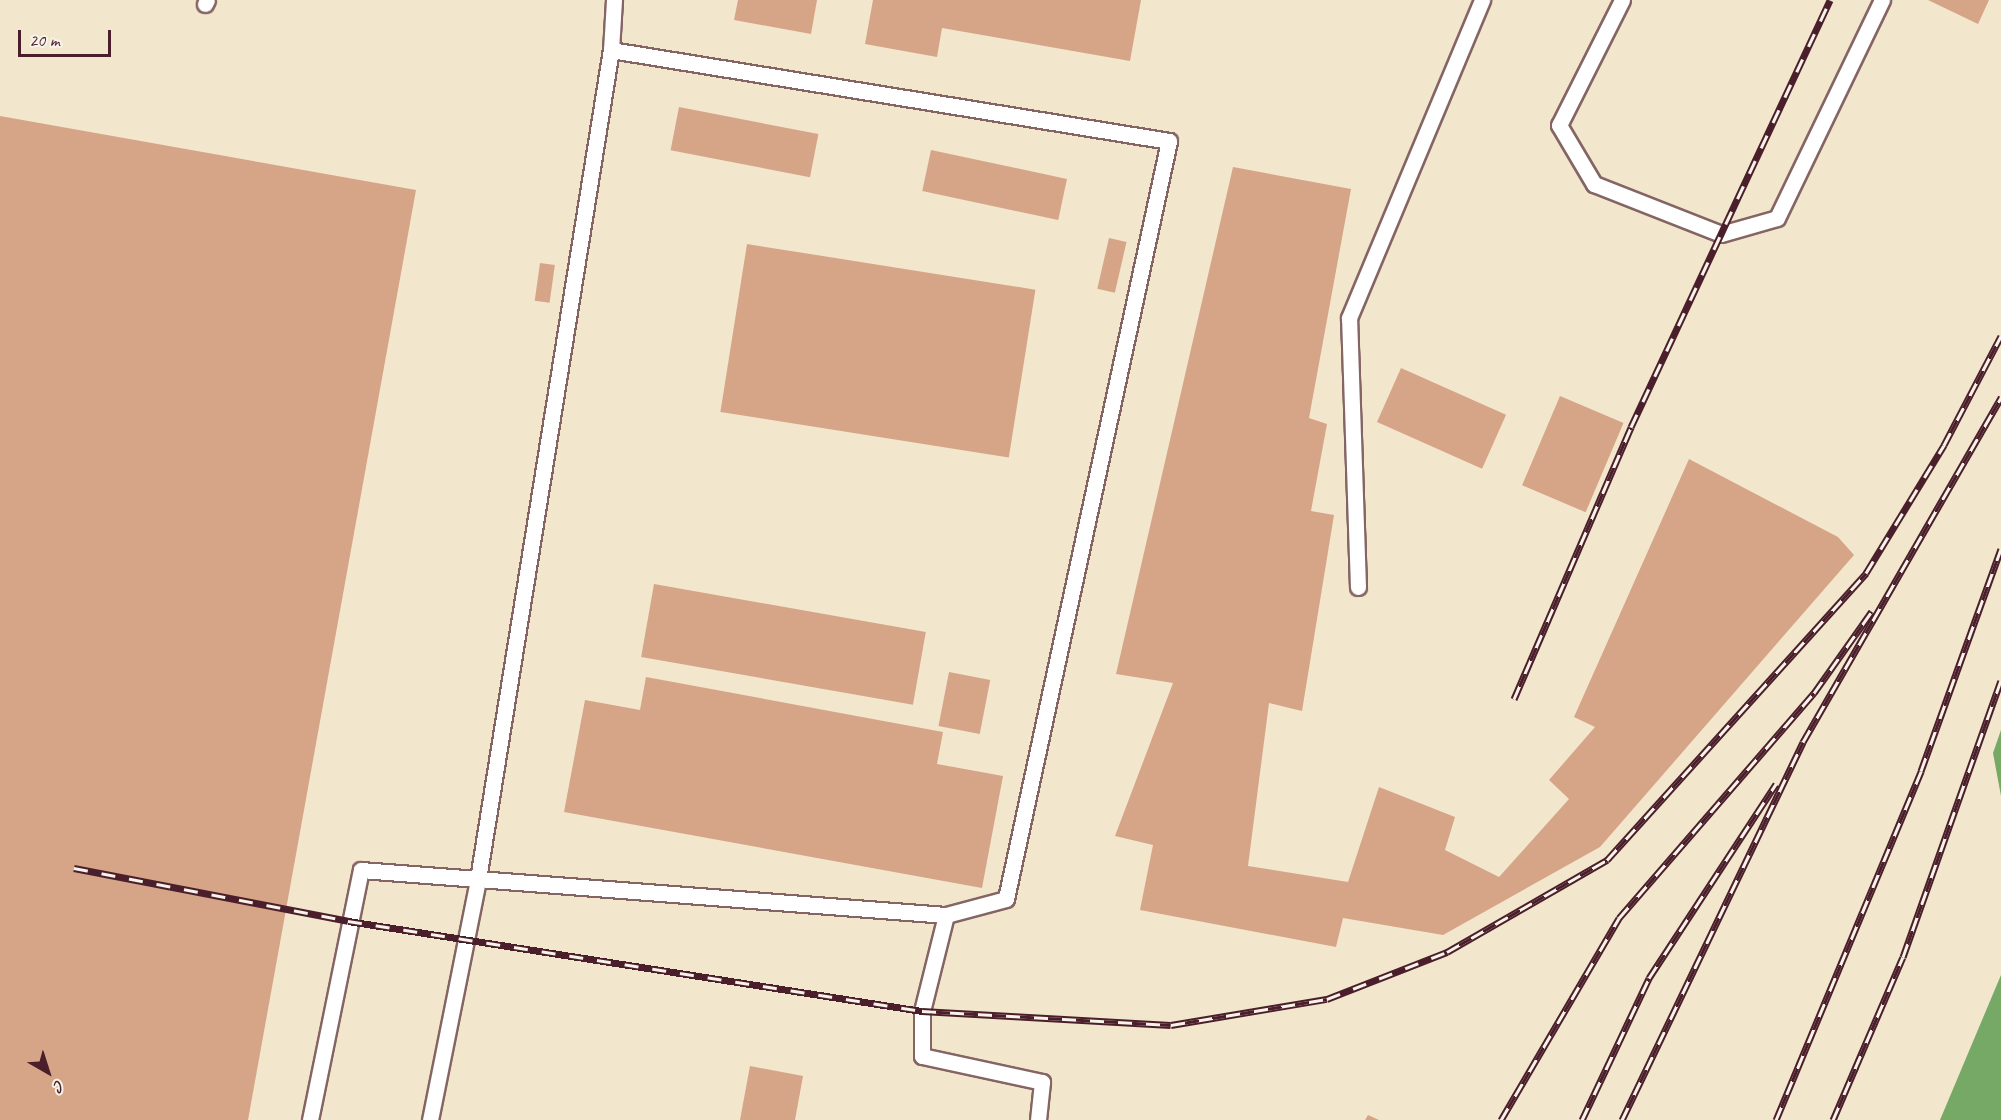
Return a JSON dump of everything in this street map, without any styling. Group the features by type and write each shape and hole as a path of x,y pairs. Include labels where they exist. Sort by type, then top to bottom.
{"lane":[{"path":"430,1120 478,879 610,50 614,0"},
{"path":"1358,587 1349,318 1482,0"},
{"path":"1622,0 1559,125 1594,184 1721,234 1777,218 1882,0"},
{"path":"310,1120 361,870 946,915 1006,899 1169,141 610,50"},
{"path":"946,915 922,1011 922,1056 1042,1082 1038,1120"}],"green space":[{"path":"2001,730 2001,796 1993,753"},
{"path":"2001,975 2001,1120 1940,1120"}],"building":[{"path":"738,0 817,0 811,34 734,20"},
{"path":"873,0 1141,0 1130,61 942,28 937,57 865,44"},
{"path":"1928,0 1989,0 1978,24"},
{"path":"679,107 818,134 810,177 671,150"},
{"path":"0,116 416,190 248,1120 0,1120"},
{"path":"931,150 1067,179 1058,220 922,191"},
{"path":"1233,167 1351,189 1309,418 1327,424 1311,511 1334,515 1302,711 1269,703 1248,866 1348,882 1379,787 1455,817 1445,850 1499,877 1569,799 1549,780 1595,727 1574,717 1689,459 1838,537 1854,555 1600,847 1443,935 1343,918 1336,947 1140,910 1153,845 1115,836 1173,683 1116,674"},
{"path":"1109,238 1127,242 1115,293 1097,289"},
{"path":"747,244 1035,290 1009,458 720,412"},
{"path":"540,263 555,265 550,303 535,301"},
{"path":"1401,368 1506,415 1482,469 1377,422"},
{"path":"1560,396 1624,423 1586,512 1522,485"},
{"path":"654,584 926,632 913,705 641,657"},
{"path":"949,672 990,680 980,734 939,726"},
{"path":"646,677 943,732 937,764 1003,776 982,888 564,812 585,700 640,710"},
{"path":"750,1066 803,1076 795,1120 740,1120"},
{"path":"1368,1115 1379,1120 1365,1120"}],"railway":[{"path":"1514,699 1631,427 1830,0"},
{"path":"74,868 348,921 922,1011 1171,1025 1327,999 1447,952 1607,860 1866,573 1944,445 2001,336"},
{"path":"1622,1120 1803,742 2001,397"},
{"path":"1776,1120 1921,771 2001,549"},
{"path":"1501,1120 1619,918 1814,693 1872,611"},
{"path":"1833,1120 1903,957 2001,681"},
{"path":"1582,1120 1649,978 1776,784"}]}
